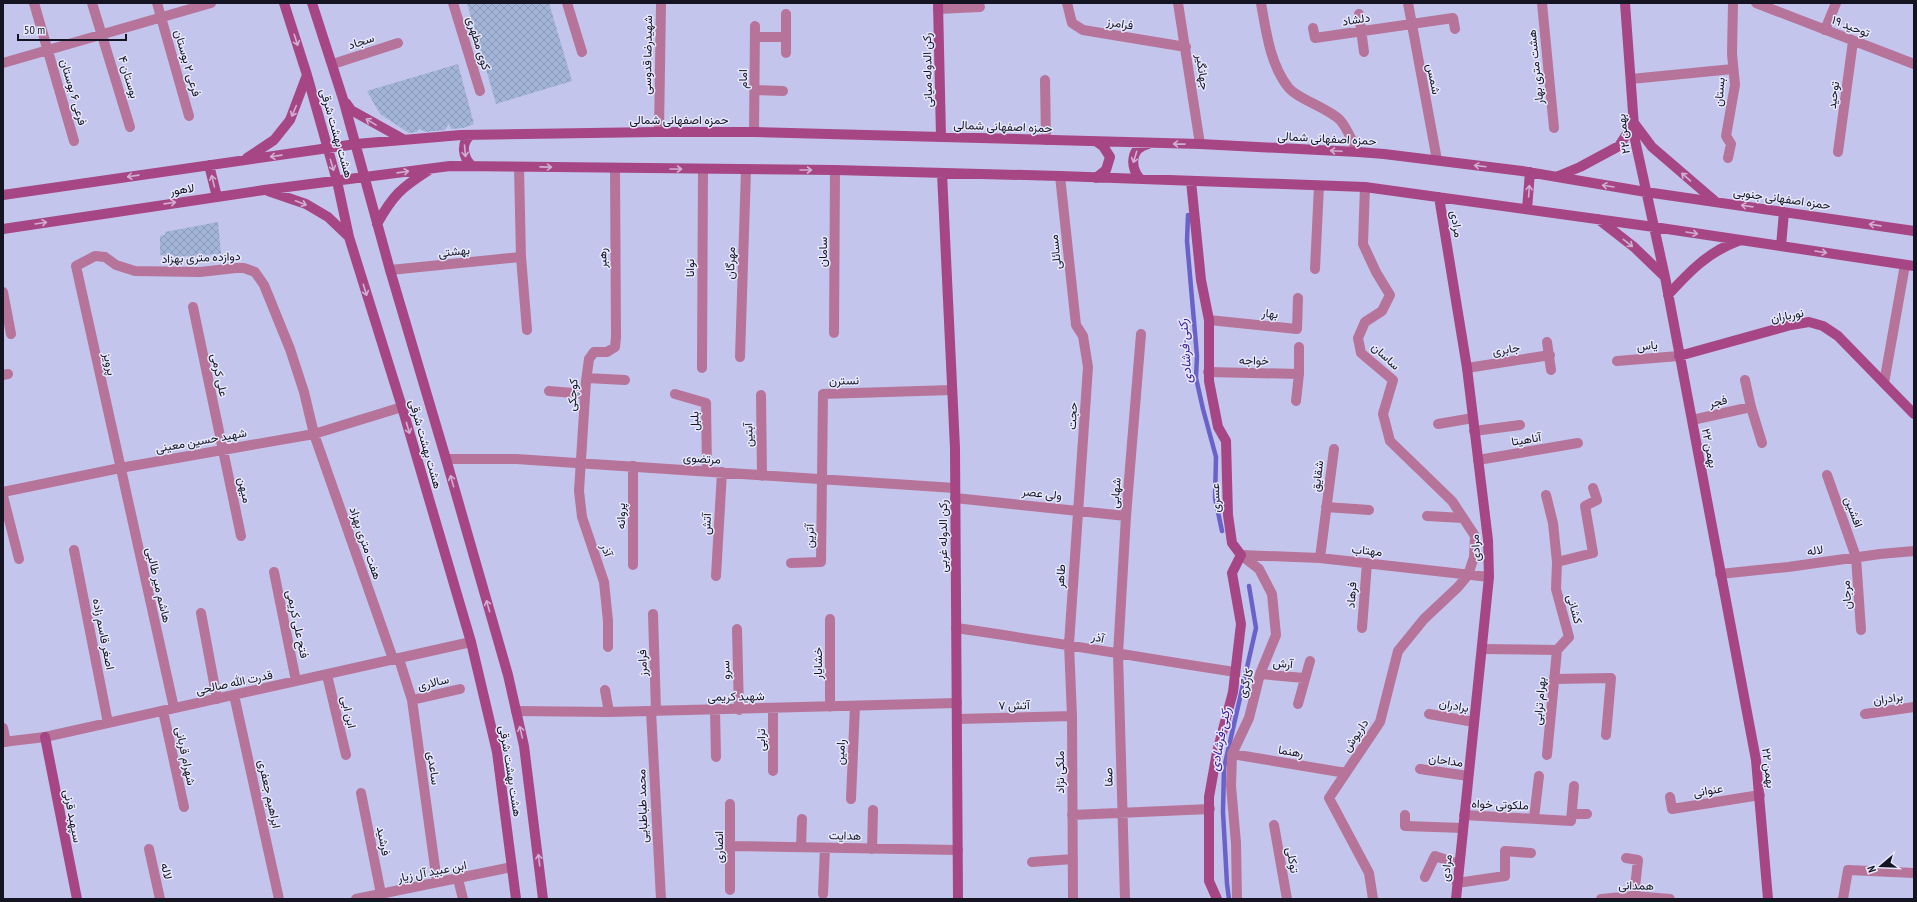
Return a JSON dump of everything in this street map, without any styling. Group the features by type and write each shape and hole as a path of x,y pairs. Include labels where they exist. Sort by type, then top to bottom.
{"main road":[{"name":"هشت بهشت شرقی","path":"284,3 307,75 337,182 349,237 402,407 470,642 497,752 516,899"},
{"name":"هشت بهشت شرقی","path":"312,3 333,64 390,270 508,675 524,746 543,899"},
{"name":"۲۲ بهمن","path":"1625,3 1635,140 1665,277 1756,760 1768,899"},
{"name":"رکن الدوله میانی","path":"938,6 941,137"},
{"path":"245,160 274,140 290,120 307,75"},
{"path":"343,99 351,110 403,139"},
{"path":"1556,177 1580,167 1619,146 1634,123 1652,147 1716,202"},
{"name":"حمزه اصفهانی شمالی","path":"356,144 403,139 472,136 659,132 754,132 1200,144 1358,152 1437,160 1530,172 1646,192"},
{"path":"472,136 466,141 464,149 468,161 472,166"},
{"path":"1096,178 1106,170 1110,157 1103,146 1097,142"},
{"path":"1140,179 1135,173 1132,165 1133,157 1137,150 1143,145 1151,143"},
{"name":"لاهور","path":"3,195 356,144"},
{"path":"209,165 217,197"},
{"path":"364,177 433,168 472,166 835,170 1060,176 1365,187 1439,196 1654,227 1910,266"},
{"path":"377,224 390,200 395,195 412,181 433,168"},
{"path":"1527,209 1530,172"},
{"name":"رکن الدوله غربی","path":"942,173 955,493 958,899"},
{"name":"لاهور","path":"3,229 264,190 337,182 364,177"},
{"name":"عسری","path":"1191,181 1201,280 1209,320 1208,372 1218,427 1226,441 1228,515 1232,543 1241,555"},
{"path":"264,190 306,204 328,217 349,237"},
{"name":"حمزه اصفهانی جنوبی","path":"1646,192 1914,231"},
{"name":"مرادی","path":"1439,196 1467,368 1488,540 1489,577 1456,899"},
{"path":"1781,246 1784,212"},
{"path":"1598,219 1634,247 1665,277"},
{"path":"1668,295 1692,268 1724,246 1740,240"},
{"name":"نورباران","path":"1679,356 1810,322 1823,326 1838,336 1914,414"},
{"path":"1217,899 1209,880 1208,844 1210,809 1208,797 1217,752 1233,692 1241,624 1232,573 1241,555"},
{"name":"سپهبد قرنی","path":"45,737 77,899"}],"street":[{"name":"فرعی ۶ بوستان","path":"34,3 74,140"},
{"name":"بوستان ۴","path":"92,3 130,127"},
{"name":"فرعی ۲ بوستان","path":"157,3 189,116"},
{"path":"3,63 211,3"},
{"name":"کوی مطهری","path":"453,3 480,91"},
{"path":"567,3 582,52"},
{"name":"شهیدرضا قدوسی","path":"659,132 661,3"},
{"name":"فرامرز","path":"1068,3 1072,23 1083,30 1186,47"},
{"name":"جهانگیر","path":"1178,3 1200,144"},
{"path":"1261,3 1271,52 1277,70 1288,89 1320,106 1339,119 1358,152"},
{"name":"شمس","path":"1408,3 1410,23 1437,160"},
{"name":"هشت متری بهار","path":"1542,3 1554,128"},
{"name":"بستان","path":"1728,158 1731,144 1726,136 1735,85 1733,69 1733,3"},
{"name":"توحید ۱۹","path":"1756,3 1776,7 1825,30 1914,64"},
{"path":"1825,30 1836,3"},
{"path":"938,6 980,7"},
{"path":"786,14 786,53"},
{"path":"1359,14 1364,52"},
{"path":"1410,23 1453,18 1455,29"},
{"name":"دلشاد","path":"1313,28 1316,38 1410,23"},
{"name":"امام","path":"754,132 755,26"},
{"path":"755,37 786,37"},
{"name":"توحید","path":"1838,152 1853,41"},
{"name":"سجاد","path":"333,64 398,43"},
{"path":"1631,79 1733,69"},
{"path":"1045,80 1046,140"},
{"path":"755,90 783,91"},
{"path":"519,167 521,256 527,330"},
{"name":"رهبر","path":"614,168 615,347"},
{"name":"توانا","path":"702,368 703,169"},
{"name":"مهرگان","path":"740,357 746,170"},
{"name":"سامان","path":"834,333 835,170"},
{"name":"مسائلی","path":"1060,176 1076,324"},
{"path":"1315,269 1319,186"},
{"name":"ساسان","path":"1365,187 1363,244 1376,272 1390,295 1382,311 1365,322 1358,338 1361,354 1393,380 1383,414 1390,441 1452,501 1475,536 1474,558 1468,575"},
{"name":"دوازده متری بهزاد","path":"76,266 95,256 105,257 116,265 135,271 200,272 244,268 254,272 264,285 285,335 304,392 314,434"},
{"name":"بهشتی","path":"390,270 521,256"},
{"name":"پرویز","path":"76,266 120,468"},
{"path":"1884,383 1910,266"},
{"path":"3,292 11,334"},
{"name":"بهار","path":"1209,320 1297,328 1298,298"},
{"name":"علی کرمی","path":"192,307 223,450"},
{"name":"حجت","path":"1076,324 1083,336 1088,367 1078,510"},
{"name":"شهابی","path":"1118,654 1126,516 1141,334"},
{"path":"1548,342 1551,370"},
{"name":"کوچکی","path":"582,463 585,394 589,359 594,352 607,352 615,347"},
{"path":"1296,401 1299,374 1298,347"},
{"name":"جابری","path":"1467,368 1550,355"},
{"name":"یاس","path":"1617,360 1679,356"},
{"name":"خواجه","path":"1208,372 1299,374"},
{"path":"587,378 625,380"},
{"path":"1745,380 1751,407 1762,443"},
{"name":"نسترن","path":"823,479 823,394 952,390"},
{"path":"549,391 585,394"},
{"name":"بلبل","path":"675,394 706,403 707,471"},
{"name":"آبتین","path":"761,394 762,476"},
{"name":"شهید حسین معینی","path":"3,492 120,468 314,434 402,407"},
{"name":"فجر","path":"1692,420 1751,407"},
{"path":"1438,424 1473,418"},
{"path":"1474,431 1520,424"},
{"name":"هفت متری بهزاد","path":"314,434 396,659"},
{"name":"آناهیتا","path":"1478,460 1578,444"},
{"name":"شقایق","path":"1320,558 1334,449"},
{"name":"میهن","path":"223,450 241,536"},
{"name":"مرتضوی","path":"446,459 516,459 633,466 823,479 955,493"},
{"name":"آذر","path":"582,463 579,491 582,517 604,582 608,621 608,647"},
{"name":"پروانه","path":"633,466 633,565"},
{"name":"هاشم میر طالبی","path":"120,468 174,708"},
{"name":"آتش","path":"716,576 722,472"},
{"name":"افشین","path":"1827,475 1856,557"},
{"name":"آترین","path":"791,563 821,562 823,479"},
{"path":"1557,562 1593,553 1585,506 1597,500 1593,488"},
{"name":"ولی عصر","path":"955,493 1126,516"},
{"name":"کشانی","path":"1546,495 1553,523 1557,562 1556,589 1569,637 1557,650"},
{"path":"3,496 19,559"},
{"name":"شقایق","path":"1326,507 1369,510"},
{"name":"طاهر","path":"1069,644 1078,510"},
{"path":"1427,516 1463,518"},
{"name":"اصغر قاسم زاده","path":"74,550 108,723"},
{"name":"لاله","path":"1720,574 1914,551"},
{"name":"مهتاب","path":"1241,555 1320,558 1489,577"},
{"name":"کارگری","path":"1237,899 1236,843 1231,786 1232,754 1249,718 1260,674 1276,635 1272,594 1259,569 1241,555"},
{"name":"مرجان","path":"1856,557 1861,630"},
{"name":"فرهاد","path":"1362,628 1367,563"},
{"name":"فتح علی کریمی","path":"274,572 296,681"},
{"name":"داریوش","path":"1373,899 1369,874 1329,798 1380,722 1398,651 1424,619 1468,575"},
{"path":"201,613 217,699"},
{"name":"فرامرز","path":"653,614 654,711"},
{"name":"خشایار","path":"830,619 830,707"},
{"name":"آذر","path":"956,628 1069,644 1118,654 1235,672"},
{"name":"سرو","path":"737,629 739,710"},
{"name":"قدرت الله صالحی","path":"4,742 45,737 470,642"},
{"name":"ملکی نژاد","path":"1069,644 1072,716 1073,899"},
{"path":"1482,649 1557,650"},
{"name":"بهرام ترابی","path":"1547,755 1557,650"},
{"name":"صفا","path":"1118,654 1125,899"},
{"name":"ساعدی","path":"396,659 412,700 438,882"},
{"name":"آرش","path":"1298,704 1304,678 1310,661"},
{"name":"آرش","path":"1260,674 1304,678"},
{"name":"ابن ابی","path":"327,675 346,755"},
{"path":"1554,679 1611,678 1606,735"},
{"name":"سالاری","path":"412,700 460,689"},
{"path":"605,690 608,712"},
{"name":"ابراهیم جعفری","path":"234,695 279,899"},
{"name":"شهید کریمی","path":"516,711 608,712 739,710 956,703"},
{"name":"رامین","path":"851,798 855,706"},
{"name":"برادران","path":"1866,714 1914,707"},
{"name":"ترابی","path":"773,708 773,771"},
{"path":"715,710 716,757"},
{"name":"شهرام قربانی","path":"163,711 184,807"},
{"name":"محمد طباطبایی","path":"654,711 661,899"},
{"name":"برادران","path":"1429,714 1474,722"},
{"name":"آتش ۷","path":"957,719 1072,716"},
{"path":"3,728 4,742"},
{"name":"رهنما","path":"1232,754 1346,773"},
{"name":"مداحان","path":"1420,769 1468,776"},
{"name":"ملکوتی خواه","path":"1534,818 1539,776"},
{"path":"1572,814 1574,786"},
{"name":"فرشید","path":"361,793 381,894"},
{"name":"عنوانی","path":"1670,797 1672,809 1760,795"},
{"name":"انصاری","path":"730,804 730,890"},
{"path":"1072,815 1210,809"},
{"path":"872,848 873,810"},
{"name":"ملکوتی خواه","path":"1464,815 1571,821 1572,814 1587,814"},
{"path":"1405,815 1405,826 1463,828"},
{"path":"802,819 802,847"},
{"name":"توکلی","path":"1274,825 1287,899"},
{"name":"هدایت","path":"731,846 958,850"},
{"path":"823,894 825,848"},
{"name":"لاله","path":"149,849 160,899"},
{"path":"1457,883 1505,876 1505,851 1531,853"},
{"path":"1425,877 1435,856 1459,864"},
{"path":"1626,858 1638,860 1634,896"},
{"path":"1032,862 1072,859"},
{"name":"ابن عبید آل زیار","path":"356,899 512,867"},
{"path":"1843,899 1848,870 1914,873"},
{"path":"458,879 463,899"},
{"name":"همدانی","path":"1601,899 1634,896 1670,899"}],"building":[{"path":"467,3 549,3 572,81 496,104"},
{"path":"458,64 474,124 463,128 451,129 449,124 445,130 425,132 419,129 417,132 409,133 380,114 367,91"},
{"path":"218,222 221,254 173,257 160,255 160,236 165,235 165,232"}],"waterway":[{"name":"رکنی-فرشادی","path":"1188,215 1187,241 1197,356 1196,378 1216,457 1215,498 1222,531"},
{"name":"رکنی-فرشادی","path":"1229,899 1223,812 1224,768 1256,628 1249,586"}]}
